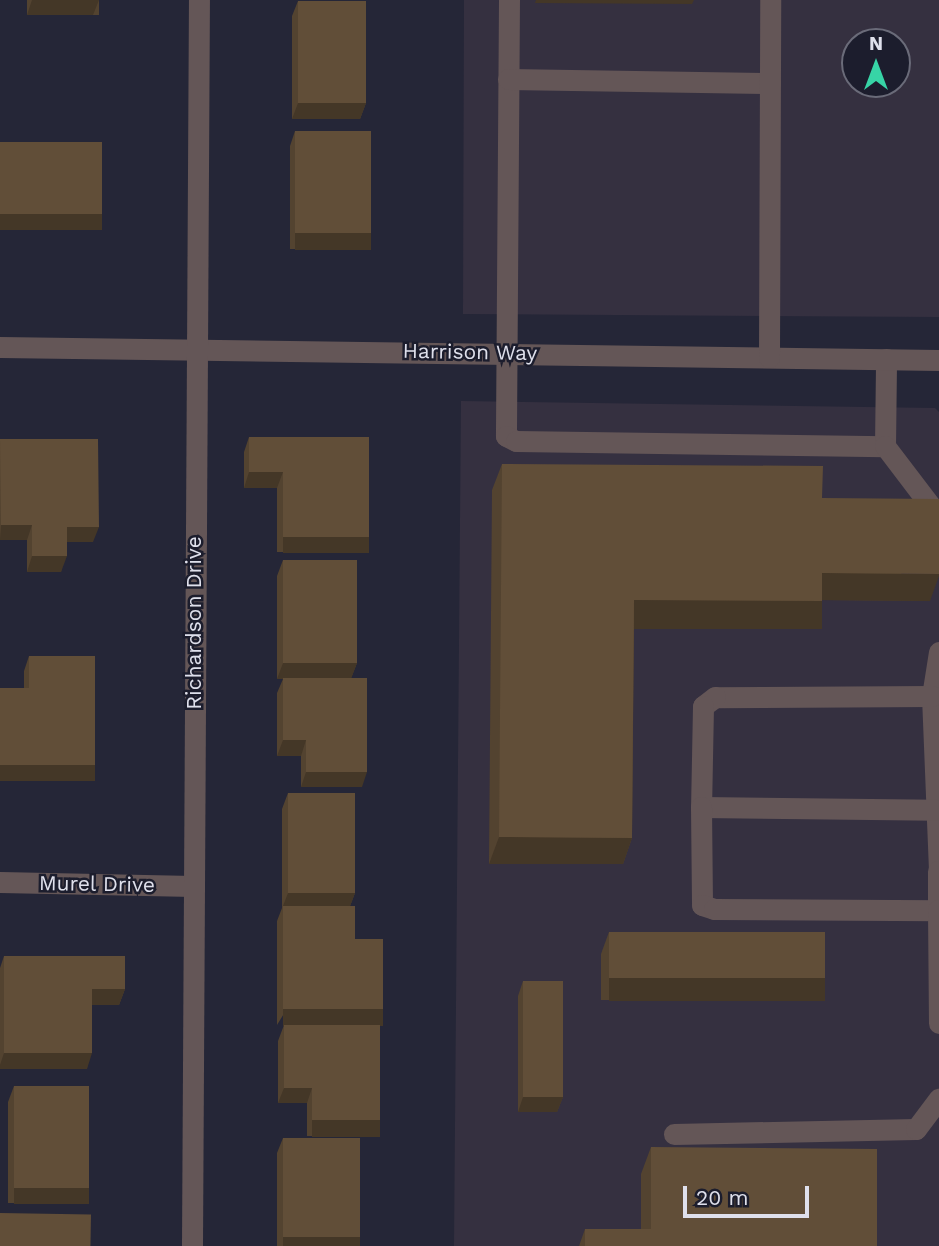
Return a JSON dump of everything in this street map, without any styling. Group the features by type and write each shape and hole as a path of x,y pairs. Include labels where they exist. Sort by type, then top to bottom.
{"street":[{"name":"Richardson Drive","path":"192,1246 194,347 199,0"},
{"path":"509,0 506,436 516,441 885,446"},
{"path":"769,357 770,0"},
{"path":"508,79 770,83"},
{"name":"Harrison Way","path":"0,347 194,347 939,360"},
{"path":"886,359 885,446 939,517"},
{"path":"939,652 932,696 938,871 939,1023"},
{"path":"932,696 715,697 703,706 702,905 714,909 938,910"},
{"path":"701,807 935,810"},
{"name":"Murel Drive","path":"0,881 193,886"},
{"path":"674,1134 916,1129 939,1099"}],"shaded area":[{"path":"464,0 939,0 939,317 463,314"},
{"path":"461,401 935,408 939,412 939,1246 454,1246"}],"building":[{"path":"298,1 366,1 366,103 298,103"},
{"path":"295,131 371,131 371,233 295,233"},
{"path":"0,142 102,142 102,214 0,214"},
{"path":"249,437 369,437 369,537 283,537 283,472 249,472"},
{"path":"0,439 98,439 99,527 67,527 67,556 32,556 32,525 1,525"},
{"path":"502,464 823,466 822,498 939,499 939,574 822,573 822,601 634,600 632,838 499,837"},
{"path":"283,560 357,560 357,663 283,663"},
{"path":"29,656 95,656 95,765 0,765 0,688 29,688"},
{"path":"283,678 367,678 367,772 306,772 306,740 283,740"},
{"path":"288,793 355,793 355,893 288,893"},
{"path":"283,906 355,906 355,939 383,939 383,1009 283,1009"},
{"path":"609,932 825,932 825,978 609,978"},
{"path":"4,956 125,956 125,989 92,989 92,1053 4,1053"},
{"path":"523,981 563,981 563,1097 523,1097"},
{"path":"284,1025 380,1025 380,1120 312,1120 312,1088 284,1088"},
{"path":"14,1086 89,1086 89,1188 14,1188"},
{"path":"283,1138 360,1138 360,1237 283,1237"},
{"path":"651,1147 877,1149 877,1246 585,1246 585,1229 651,1229"},
{"path":"0,1213 91,1215 90,1246 0,1246"}]}
